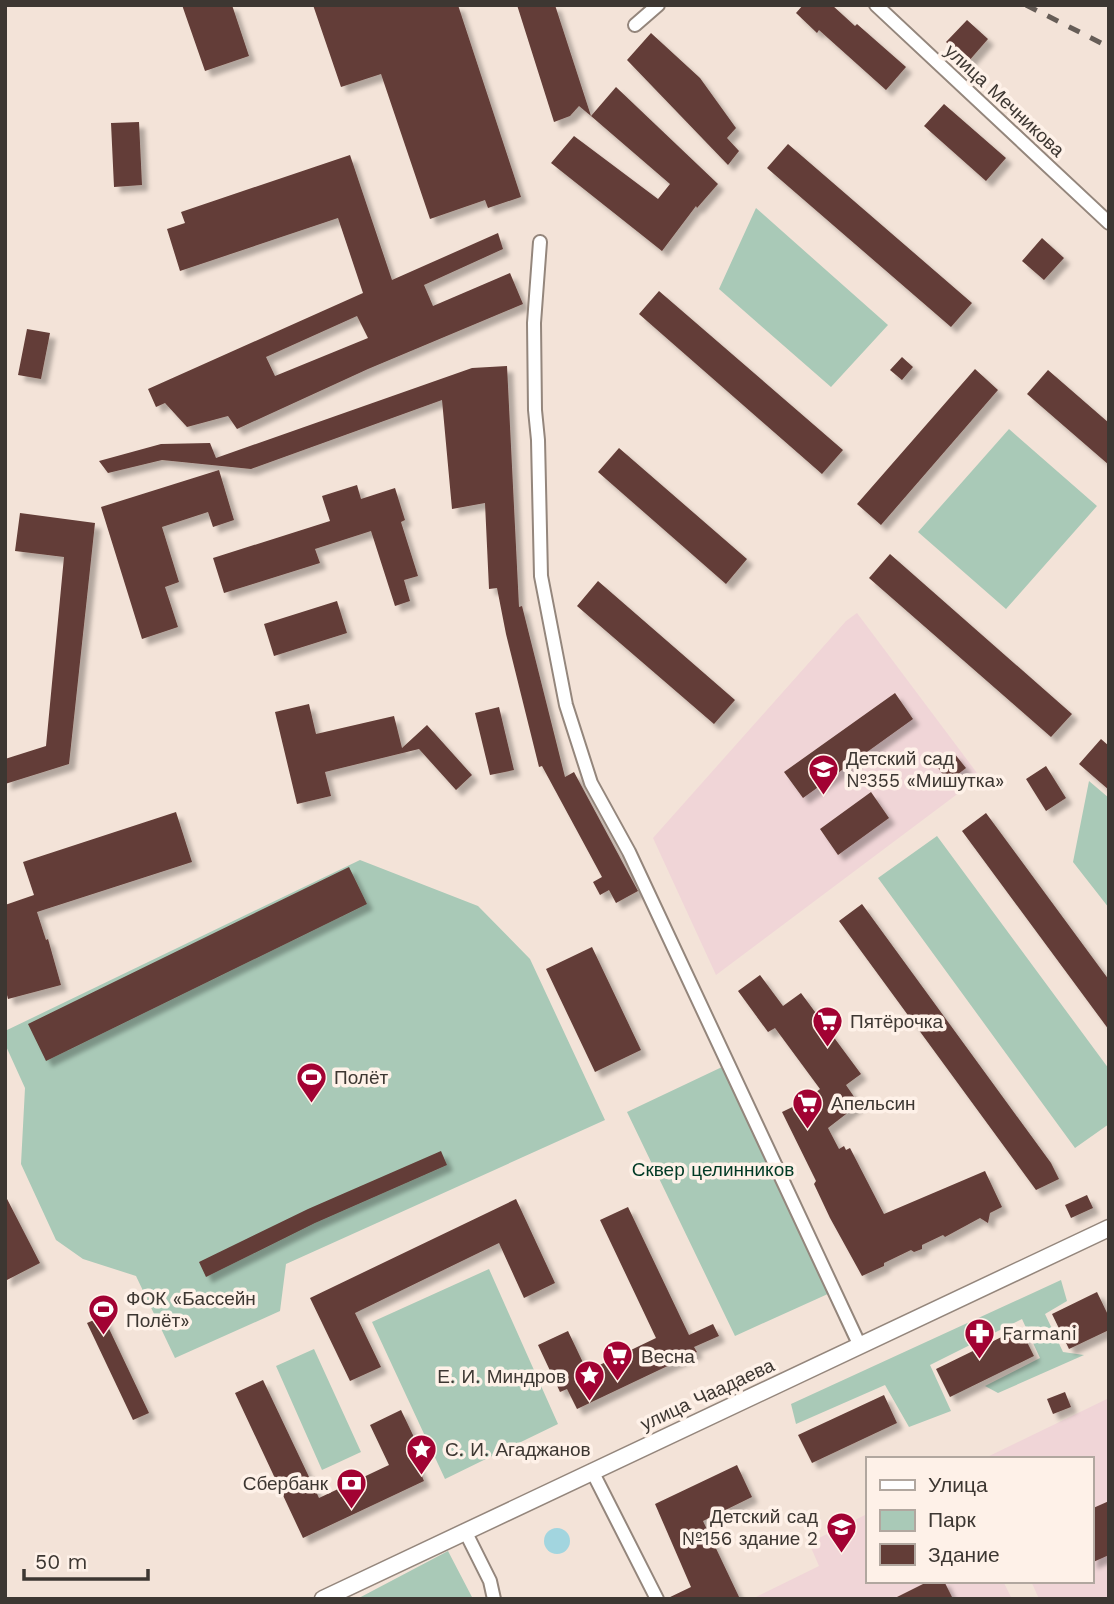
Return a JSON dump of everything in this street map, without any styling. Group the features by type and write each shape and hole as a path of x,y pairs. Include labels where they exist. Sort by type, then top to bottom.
{"street":[{"path":"635,26 658,5"},
{"name":"улица Мечникова","path":"876,5 1109,223"},
{"path":"540,242 534,336 541,576 566,705 591,783 629,852 860,1346"},
{"name":"улица Чаадаева","path":"323,1599 1109,1228"},
{"path":"592,1471 657,1599"},
{"path":"465,1531 490,1581 494,1599"}],"shaded area":[{"name":"Детский сад №355 «Мишутка»","path":"857,613 980,777 716,975 653,838 846,621"},
{"path":"1109,1398 1109,1599 1039,1599 1032,1583 1093,1583 1093,1457 987,1457"},
{"name":"Детский сад №156 здание 2","path":"866,1514 866,1583 1004,1583 1012,1599 752,1599 819,1566 809,1543"}],"green space":[{"path":"756,208 888,325 831,387 719,289"},
{"path":"1009,429 1097,506 1006,609 918,532"},
{"path":"1089,781 1109,798 1109,908 1073,862"},
{"path":"937,836 1109,1069 1109,1124 1075,1148 878,878"},
{"name":"Полёт","path":"360,860 478,906 530,959 605,1120 286,1264 280,1311 175,1358 136,1276 83,1259 56,1240 21,1164 25,1088 5,1044 5,1031"},
{"name":"Сквер целинников","path":"722,1067 830,1293 735,1336 627,1112"},
{"path":"489,1269 558,1424 445,1479 372,1322"},
{"path":"1061,1280 1067,1301 1045,1314 1063,1352 1084,1355 998,1393 985,1386 1040,1358 1022,1319 930,1365 951,1411 909,1427 885,1385 796,1424 791,1404"},
{"path":"314,1349 361,1452 322,1470 276,1366"},
{"path":"448,1551 473,1599 357,1599"}],"water":[{"path":"557,1528 567,1531 570,1541 567,1551 557,1554 547,1551 544,1541 547,1531"}],"building":[{"path":"182,5 232,5 249,56 205,71"},
{"path":"313,5 458,5 521,197 488,208 485,200 430,219 381,74 341,87"},
{"path":"517,5 555,5 591,116 579,106 570,116 554,122"},
{"path":"803,5 832,5 906,67 886,90 796,13"},
{"path":"967,20 988,39 968,62 946,42"},
{"path":"651,33 700,78 736,128 727,138 739,151 728,165 627,60"},
{"path":"616,87 718,184 697,208 696,206 662,251 551,163 574,136 658,199 670,184 591,116"},
{"path":"944,104 1006,158 986,181 924,126"},
{"path":"139,122 142,185 114,187 111,123"},
{"path":"788,144 972,303 951,327 767,168"},
{"path":"350,155 392,280 498,233 503,249 424,285 433,306 510,273 523,304 368,369 237,429 228,416 187,427 165,403 156,407 148,389 363,293 338,218 180,271 167,229 185,223 181,212","holes":["357,316 368,338 275,376 266,357"]},
{"path":"1042,238 1064,258 1044,280 1022,261"},
{"path":"659,291 843,450 822,474 639,314"},
{"path":"27,329 50,333 41,379 18,375"},
{"path":"902,357 913,367 902,380 890,370"},
{"path":"507,366 519,607 522,606 565,777 574,772 638,891 616,903 609,890 600,895 593,882 602,877 542,766 539,767 497,588 489,589 485,503 452,509 442,400 251,469 162,460 108,473 99,461 161,444 210,443 216,458 472,368"},
{"path":"975,369 998,390 881,525 857,504"},
{"path":"1048,370 1109,423 1109,465 1027,394"},
{"path":"619,448 747,559 726,584 598,472"},
{"path":"219,470 234,520 213,527 208,512 162,527 179,582 165,587 178,627 142,639 101,507"},
{"path":"357,485 361,499 395,488 405,520 401,522 418,576 404,580 410,601 395,606 371,531 315,549 320,563 224,593 213,558 330,521 322,496"},
{"path":"20,513 95,523 69,764 5,784 5,759 46,746 64,557 15,551"},
{"path":"890,554 1072,714 1051,737 869,578"},
{"path":"598,581 735,700 714,724 577,606"},
{"path":"337,601 347,633 274,656 264,624"},
{"path":"895,693 913,719 803,798 784,772"},
{"path":"309,704 316,734 394,716 402,748 427,725 472,775 456,790 419,749 325,772 331,796 297,804 275,712"},
{"path":"499,707 514,770 490,775 475,713"},
{"path":"1101,739 1109,746 1109,790 1079,764"},
{"path":"954,753 966,768 948,782 937,766"},
{"path":"1046,766 1066,798 1046,811 1026,779"},
{"path":"871,792 889,818 838,855 820,829"},
{"path":"176,812 192,862 37,912 61,985 8,999 5,987 5,905 34,895 23,862"},
{"path":"986,813 1109,980 1109,1030 962,831"},
{"path":"349,867 367,904 46,1061 28,1024"},
{"path":"862,904 1051,1163 1059,1179 1036,1190 839,921"},
{"path":"592,947 641,1050 595,1072 546,969"},
{"path":"760,975 783,1006 801,993 861,1074 846,1085 859,1104 828,1128 839,1149 844,1146 846,1150 850,1148 884,1214 985,1171 1002,1207 990,1213 988,1223 980,1218 945,1237 943,1235 922,1245 922,1249 914,1252 911,1250 862,1276 830,1218 814,1184 816,1181 782,1112 805,1101 820,1089 775,1028 768,1032 738,991"},
{"path":"441,1151 447,1165 315,1223 206,1277 199,1262 308,1209"},
{"path":"5,1195 40,1263 5,1281"},
{"path":"1087,1195 1093,1208 1071,1218 1065,1205"},
{"path":"516,1199 555,1283 524,1298 499,1243 355,1313 381,1367 350,1381 310,1298"},
{"path":"628,1207 689,1335 713,1324 719,1336 694,1347 697,1352 577,1409 567,1389 560,1392 538,1345 568,1331 587,1371 656,1338 600,1220"},
{"path":"1097,1292 1109,1317 1109,1330 1069,1349 1052,1314"},
{"path":"103,1316 149,1413 133,1420 87,1323"},
{"path":"1020,1328 1034,1356 950,1397 936,1369"},
{"path":"263,1380 319,1498 389,1465 370,1425 401,1410 423,1456 415,1460 424,1481 303,1538 235,1393"},
{"path":"1065,1392 1071,1407 1053,1414 1047,1399"},
{"path":"884,1395 897,1423 812,1463 798,1435"},
{"path":"737,1465 752,1497 703,1521 740,1599 666,1599 691,1587 655,1504"},
{"path":"1109,1501 1109,1555 1093,1562 1093,1508"},
{"path":"925,1583 945,1583 953,1599 893,1599"}],"railway":[{"path":"1026,5 1109,47"}],"place":[{"name":"Детский сад №355 «Мишутка»","path":"823,796"},
{"name":"Пятёрочка","path":"827,1048"},
{"name":"Полёт","path":"311,1104"},
{"name":"Апельсин","path":"808,1130"},
{"name":"ФОК «Бассейн Полёт»","path":"103,1336"},
{"name":"Farmani","path":"979,1360"},
{"name":"Весна","path":"618,1383"},
{"name":"Е. И. Миндров","path":"589,1403"},
{"name":"С. И. Агаджанов","path":"422,1476"},
{"name":"Сбербанк","path":"351,1510"},
{"name":"Детский сад №156 здание 2","path":"841,1554"}]}
